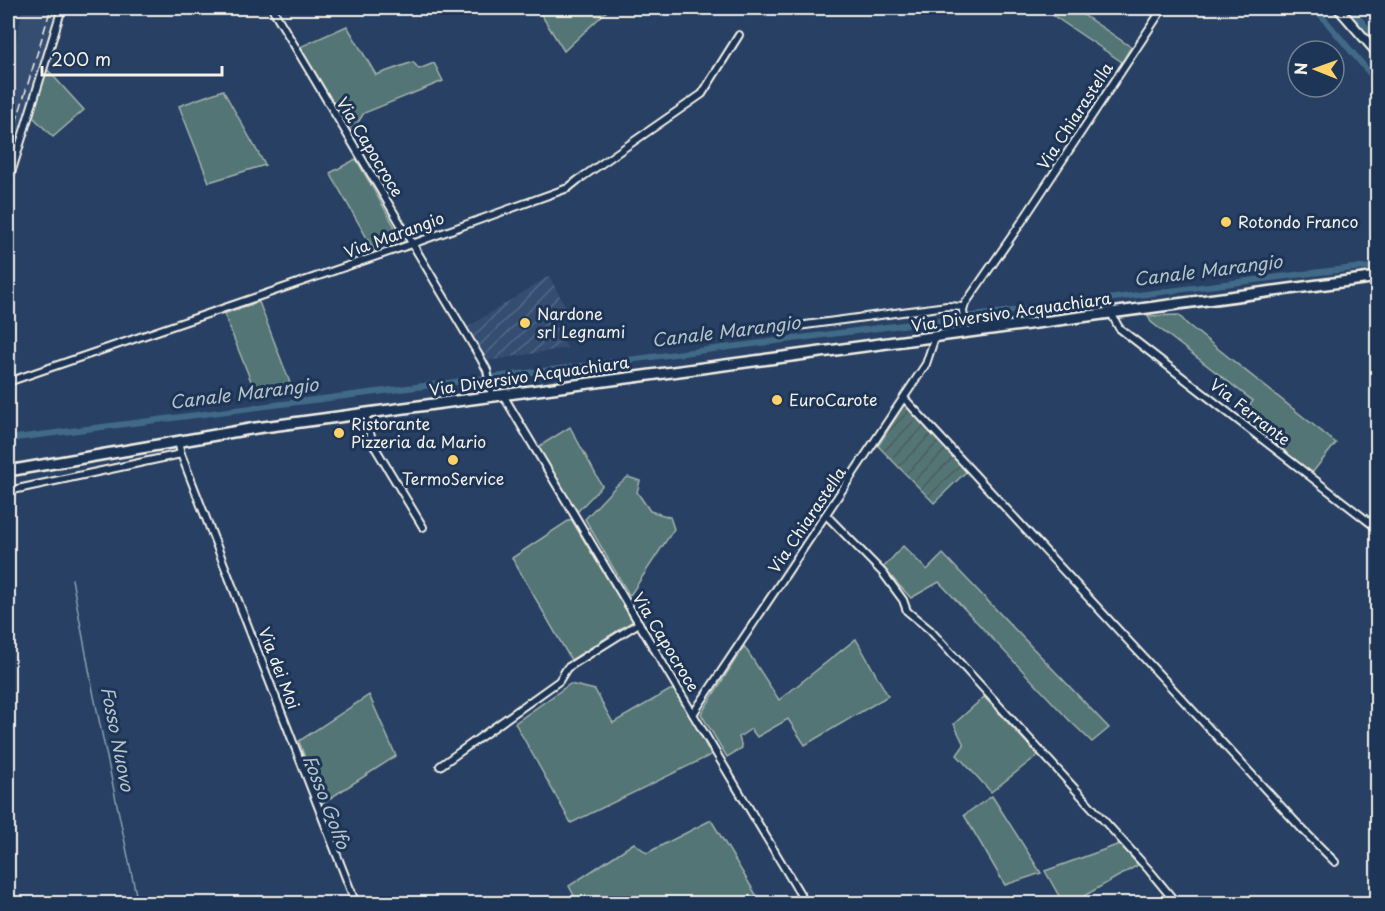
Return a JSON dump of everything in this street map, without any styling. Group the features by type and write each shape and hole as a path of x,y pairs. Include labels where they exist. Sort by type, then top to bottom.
{"main road":[{"name":"Via Diversivo Acquachiara","path":"8,471 178,441 491,393 503,395 935,337 965,329 1111,313 1377,278"}],"street":[{"path":"8,183 62,8"},
{"name":"Via Capocroce","path":"272,8 487,370 491,393"},
{"name":"Via Chiarastella","path":"963,309 1163,8"},
{"path":"1338,8 1377,54"},
{"name":"Via Marangio","path":"8,382 412,244 568,188 702,94 739,35"},
{"path":"783,328 947,306 963,309 965,329"},
{"name":"Via Ferrante","path":"1111,313 1119,328 1377,528"},
{"name":"Via Chiarastella","path":"693,714 926,364 935,337"},
{"name":"Via Capocroce","path":"503,395 806,903"},
{"path":"904,398 1335,862"},
{"path":"365,414 373,444 423,527"},
{"name":"Via dei Moi","path":"178,441 180,454 357,903"},
{"path":"8,491 180,454"},
{"path":"826,515 863,551 894,586 908,611 930,630 1177,903"},
{"path":"440,766 559,681 567,668 639,623"}],"shaded area":[{"path":"23,8 59,8 8,172 8,80"},
{"path":"549,276 566,307 551,316 567,348 487,361 466,328"}],"green space":[{"path":"537,8 610,8 564,51"},
{"path":"1042,8 1073,8 1131,47 1122,62"},
{"path":"347,26 376,75 413,62 419,69 434,63 443,81 364,113 351,133 300,47"},
{"path":"46,68 84,110 53,137 31,115"},
{"path":"223,90 265,165 209,182 179,106"},
{"path":"356,159 404,243 375,252 330,173"},
{"path":"259,302 292,388 255,391 224,314"},
{"path":"1179,315 1187,324 1336,443 1312,473 1240,418 1253,401 1151,322 1148,316"},
{"path":"904,405 908,405 968,470 934,503 878,446"},
{"path":"570,427 602,486 577,512 538,447"},
{"path":"628,477 640,481 637,492 650,511 670,517 674,529 629,595 585,519 616,486"},
{"path":"571,519 633,621 571,660 512,558"},
{"path":"903,546 927,570 943,554 1109,728 1092,742 939,582 911,598 883,568"},
{"path":"856,639 888,696 805,745 788,719 757,737 751,729 739,737 742,748 727,757 701,714 744,646 779,700"},
{"path":"570,684 595,690 613,723 670,690 676,690 711,755 571,823 515,723"},
{"path":"369,695 396,756 321,804 299,741"},
{"path":"984,697 1038,755 991,792 957,755 964,745 954,724"},
{"path":"992,796 1041,873 1005,885 964,815"},
{"path":"711,820 761,903 578,903 569,886 634,843 647,853"},
{"path":"1120,844 1138,865 1084,896 1088,903 1063,903 1045,871"}],"waterway":[{"path":"1315,8 1378,83"},
{"path":"1350,8 1378,41"},
{"path":"1375,8 1378,11"},
{"name":"Canale Marangio","path":"8,439 1287,276 1378,267"},
{"name":"Fosso Nuovo","path":"72,579 138,904"},
{"name":"Fosso Golfo","path":"254,652 278,713"}],"railway":[{"path":"8,149 51,8"}],"place":[{"name":"Rotondo Franco","path":"1226,222"},
{"name":"Nardone srl Legnami","path":"525,323"},
{"name":"EuroCarote","path":"777,400"},
{"name":"Ristorante Pizzeria da Mario","path":"339,433"},
{"name":"TermoService","path":"453,460"}]}
